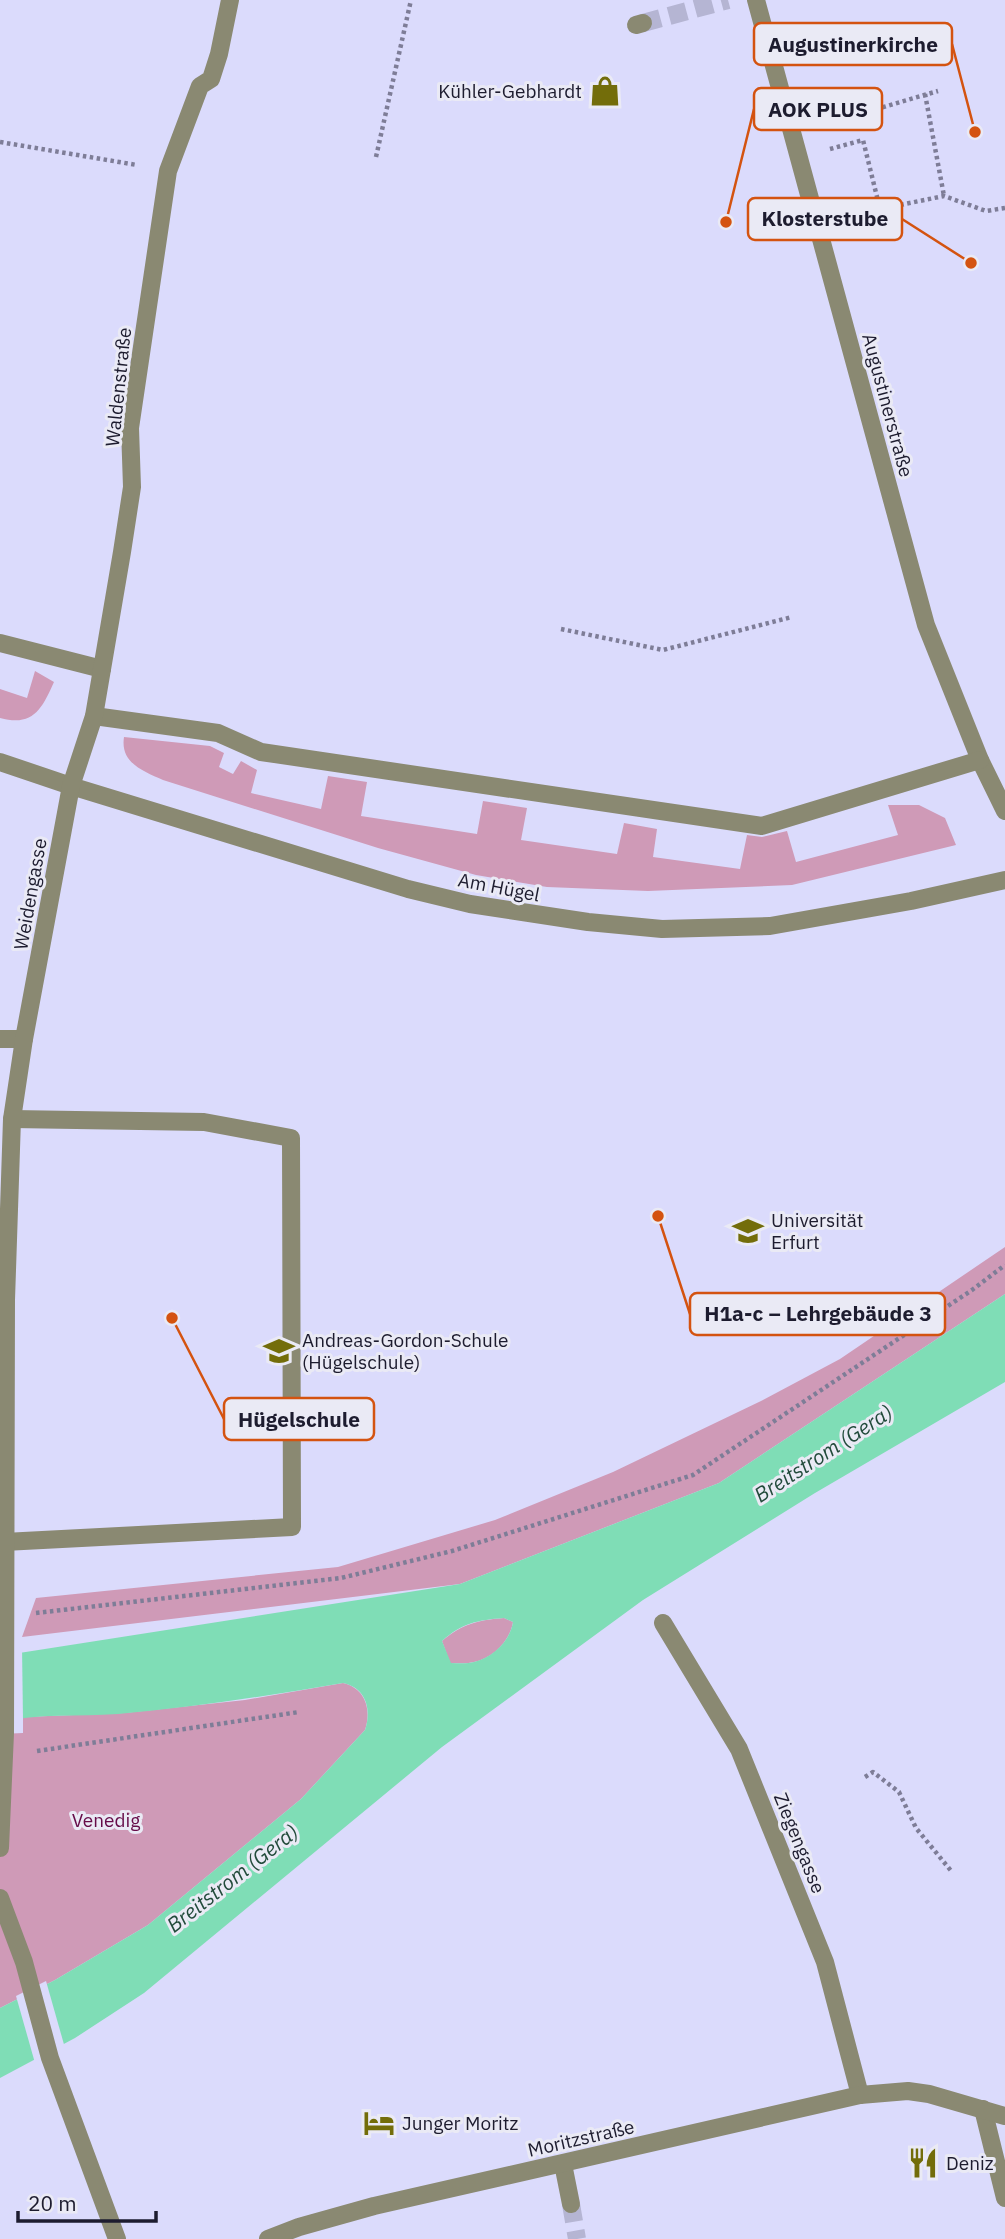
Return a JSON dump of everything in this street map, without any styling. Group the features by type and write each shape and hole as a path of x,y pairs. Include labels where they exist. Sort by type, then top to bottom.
{"street":[{"name":"Waldenstraße","path":"71,786 94,716 132,487 131,428 169,171 200,86 211,79 230,0"},
{"name":"Augustinerstraße","path":"757,0 926,625 980,760 1005,811"},
{"path":"0,643 102,669"},
{"path":"94,716 218,733 261,752 762,826 980,760"},
{"name":"Am Hügel","path":"0,762 408,889 470,904 588,922 662,929 770,926 911,901 1005,880"},
{"name":"Weidengasse","path":"3,1756 6,1300 12,1119 24,1039 71,786"},
{"path":"0,1039 24,1039"},
{"path":"4,1542 292,1528 291,1138 204,1122 12,1119"},
{"name":"Ziegengasse","path":"663,1623 739,1749 825,1962 860,2095"},
{"path":"0,1849 3,1756"},
{"path":"0,1898 24,1962 50,2058 117,2239"},
{"name":"Moritzstraße","path":"268,2239 299,2227 374,2206 860,2095 908,2091 1005,2116"},
{"path":"983,2109 1005,2198"},
{"path":"563,2164 571,2204"}],"path":[{"path":"376,157 411,0"},
{"path":"860,114 938,91"},
{"path":"925,94 944,196"},
{"path":"801,157 863,141 882,217"},
{"path":"0,142 169,171"},
{"path":"846,218 944,196 986,211 1005,208"},
{"path":"561,629 663,650 792,617"},
{"path":"4,1617 341,1578 452,1551 693,1475 961,1298 1005,1265"},
{"path":"3,1756 299,1712"},
{"path":"865,1777 873,1772 899,1792 916,1828 952,1872"}],"green space":[{"path":"35,671 54,682 40,708 35,714 21,720 0,718 0,689 27,698"},
{"path":"124,737 210,746 224,753 219,767 233,774 241,761 257,770 251,793 321,809 328,776 367,782 361,816 477,834 483,801 527,808 521,840 617,854 624,823 657,829 653,857 740,869 747,835 762,837 787,831 796,862 898,835 888,805 919,805 945,818 956,845 792,885 648,891 547,887 476,875 378,848 163,780 129,760"},
{"path":"1005,1247 1005,1294 719,1483 460,1584 22,1637 36,1598 338,1567 495,1520 613,1472 761,1401 840,1359"},
{"path":"504,1618 513,1622 511,1629 494,1653 474,1662 450,1663 442,1641 471,1624"},
{"name":"Venedig","path":"343,1683 357,1690 365,1700 368,1714 365,1730 301,1799 148,1925 55,1980 0,2008 0,1734 23,1733 23,1717 124,1713 245,1700"}],"water":[{"name":"Breitstrom (Gera)","path":"1005,1294 1005,1382 815,1493 643,1600 442,1747 144,1993 75,2038 0,2078 0,2008 55,1980 148,1925 301,1799 365,1730 368,1714 362,1695 357,1689 343,1683 175,1708 118,1714 29,1717 0,1722 0,1656 460,1584 719,1483","holes":["504,1618 513,1622 504,1642 488,1656 471,1663 451,1663 442,1641 456,1630 486,1620"]}],"pier":[{"path":"22,1647 23,1720 0,1726 0,1652"},
{"path":"46,1981 65,2048 35,2063 16,1996"}],"tunnel":[{"path":"643,23 728,0"},
{"path":"571,2204 577,2239"}],"place":[{"name":"Kühler-Gebhardt","path":"605,91"},
{"name":"Augustinerkirche","path":"975,132"},
{"name":"AOK PLUS","path":"726,222"},
{"name":"Klosterstube","path":"971,263"},
{"name":"H1a-c – Lehrgebäude 3","path":"658,1216"},
{"name":"Universität Erfurt","path":"748,1231"},
{"name":"Hügelschule","path":"172,1318"},
{"name":"Andreas-Gordon-Schule (Hügelschule)","path":"279,1351"},
{"name":"Junger Moritz","path":"379,2123"},
{"name":"Deniz","path":"923,2163"}]}
